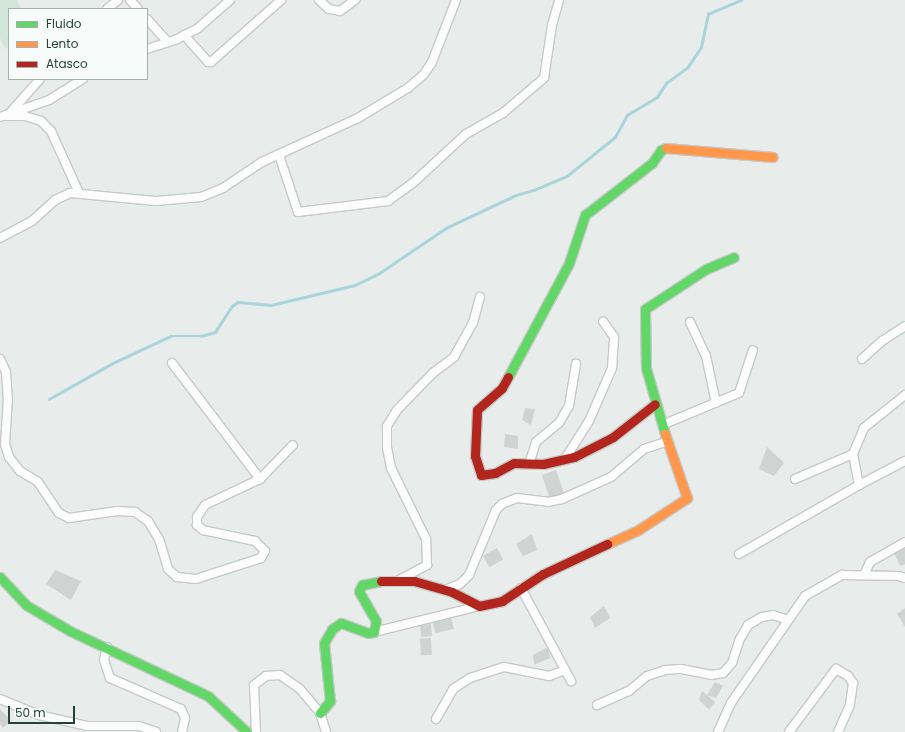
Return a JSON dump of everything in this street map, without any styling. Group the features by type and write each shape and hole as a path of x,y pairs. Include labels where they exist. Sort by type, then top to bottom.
{"street":[{"path":"108,8 118,0"},
{"path":"130,0 137,8"},
{"path":"148,48 184,36 197,29 230,0"},
{"path":"184,36 208,62 211,62 281,0"},
{"path":"319,0 329,9 340,11 355,0"},
{"path":"0,238 32,221 55,200 70,193 156,201 201,197 223,188 262,162 358,118 408,88 424,74 432,62 456,0"},
{"path":"279,155 298,212 388,201 413,183 466,134 503,113 544,78 552,26 559,0"},
{"path":"148,20 168,42"},
{"path":"3,116 39,80"},
{"path":"3,116 49,100 82,80"},
{"path":"3,116 26,116 41,121 50,131 79,193"},
{"path":"655,404 613,437 574,457 543,464 514,463 495,473 481,474 475,456 477,410 502,388 569,263 585,215 652,163 661,150 667,148 773,157"},
{"path":"320,713 330,701 324,643 332,629 341,623 368,633 479,606 502,602 543,574 638,530 687,498 655,404 646,368 645,309 649,304 706,269 734,257"},
{"path":"397,581 427,565 426,539 391,468 387,447 387,426 397,410 433,373 454,357 473,323 480,297"},
{"path":"566,459 589,421 612,368 614,337 603,321"},
{"path":"690,322 706,356 716,403"},
{"path":"862,359 882,341 905,326"},
{"path":"662,425 739,393 752,350"},
{"path":"0,358 6,372 8,398 5,444 9,457 20,471 38,482 59,513 69,518 117,511 135,512 148,521 159,539 168,569 177,577 196,579 261,558 265,551 255,541 203,530 197,525 197,516 206,505 260,480 293,446"},
{"path":"172,363 260,480"},
{"path":"529,464 536,442 559,423 569,406 576,364"},
{"path":"859,485 853,454 864,428 905,395"},
{"path":"445,590 460,584 469,575 491,522 502,504 517,498 548,502 562,499 611,477 644,449 668,441"},
{"path":"795,479 853,454"},
{"path":"739,554 859,485 905,461"},
{"path":"864,575 870,562 905,542"},
{"path":"718,732 731,703 805,596 842,575 899,576 905,578"},
{"path":"0,577 26,605 70,631 107,647 208,696 247,732"},
{"path":"374,632 376,621 359,591 362,585 397,581 414,581 445,590 479,606"},
{"path":"521,588 571,681"},
{"path":"597,705 629,691 647,676 665,670 681,669 711,675 723,673 732,663 740,639 748,624 762,617 773,615 788,620"},
{"path":"107,647 104,660 110,678 181,709 185,718 182,732"},
{"path":"436,719 453,689 470,678 504,667 549,676 565,670"},
{"path":"789,732 836,669 848,676 853,683 850,705 838,732"},
{"path":"256,732 254,685 266,676 280,675 300,689 320,713 326,732"},
{"path":"0,699 39,715 86,726 140,726 156,732"}],"green space":[{"path":"0,0 17,0 21,8 8,8 8,48 5,49 0,38"}],"building":[{"path":"525,408 535,409 531,425 522,420"},
{"path":"505,434 518,436 518,449 504,447"},
{"path":"767,447 784,463 774,476 759,469"},
{"path":"556,470 564,493 550,498 542,475"},
{"path":"532,534 537,550 523,556 516,544"},
{"path":"497,548 503,559 489,567 483,556"},
{"path":"905,548 905,564 900,566 894,553"},
{"path":"55,570 81,581 71,600 46,584"},
{"path":"604,606 610,618 595,628 590,617"},
{"path":"905,608 905,627 897,614"},
{"path":"451,617 454,629 435,633 433,622"},
{"path":"431,624 432,636 421,637 420,625"},
{"path":"431,638 432,655 421,656 420,639"},
{"path":"548,647 550,658 534,665 533,655"},
{"path":"715,682 723,686 716,698 707,695"},
{"path":"702,691 715,702 709,710 699,700"},
{"path":"0,709 11,721 3,728 0,724"}],"waterway":[{"path":"49,399 111,364 171,336 201,336 215,332 232,306 238,302 271,305 355,285 378,274 446,228 516,195 534,190 567,176 615,137 627,115 657,97 666,83 687,68 701,47 708,14 741,0"}],"traffic: fast":[{"path":"508,377 569,263 585,215 652,163 661,150 666,148"},
{"path":"665,434 646,368 645,309 706,269 734,257"},
{"path":"0,577 26,605 70,631 208,696 247,732"},
{"path":"320,713 330,701 324,643 332,629 341,623 368,633 374,632 376,621 359,591 362,585 381,581"}],"traffic: slow":[{"path":"666,148 773,157"},
{"path":"607,544 638,530 687,498 665,434"}],"traffic: jam":[{"path":"508,377 502,388 477,410 475,456 481,475 495,473 514,463 543,464 574,457 613,437 655,404"},
{"path":"381,581 414,581 452,592 479,606 502,601 543,574 607,544"}]}
